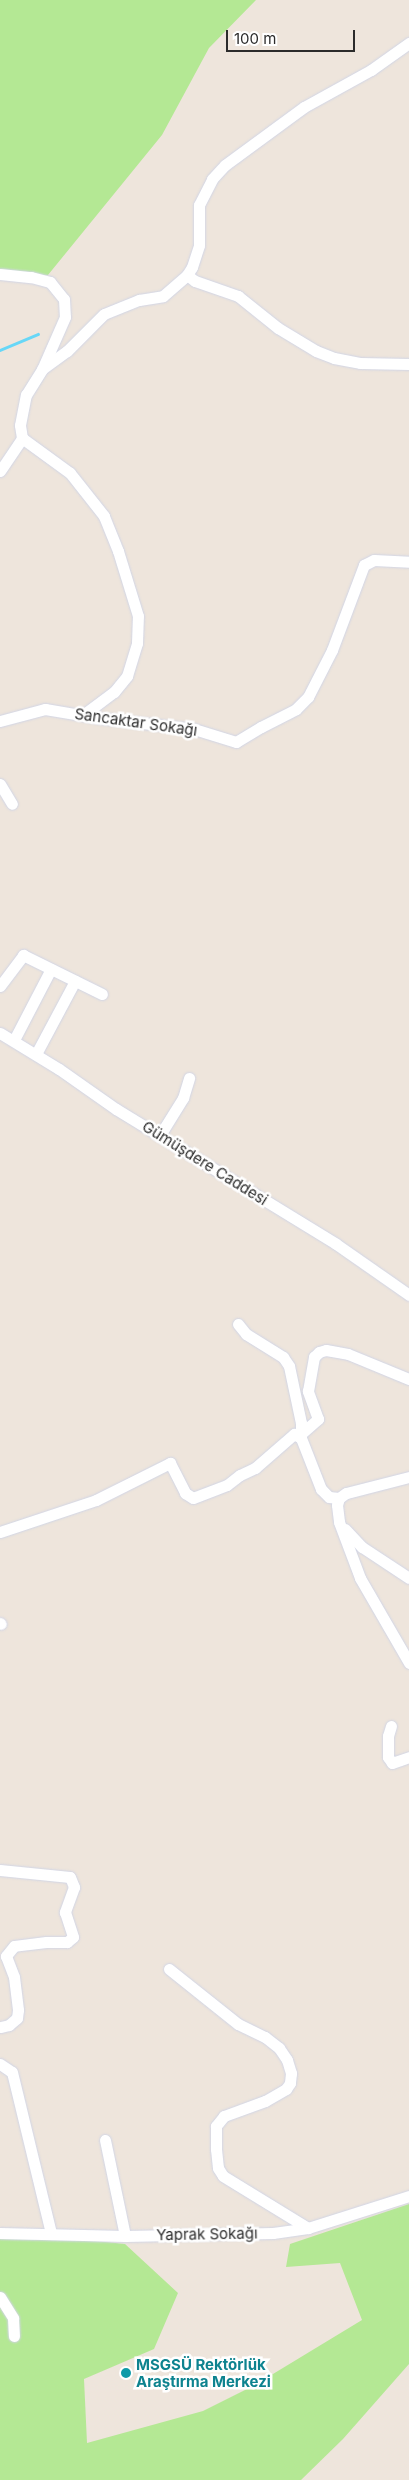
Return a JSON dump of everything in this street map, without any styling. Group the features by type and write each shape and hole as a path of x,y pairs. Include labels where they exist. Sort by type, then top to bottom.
{"street":[{"path":"42,369 67,351 104,314 139,300 163,296 187,275 192,268 199,245 199,205 212,179 225,165 304,107 371,70 409,43"},
{"path":"0,274 30,277 50,282 64,299 65,317 42,369 26,395 20,425 22,438 0,471"},
{"path":"187,275 195,280 238,296 278,328 316,352 360,364 409,364"},
{"path":"22,438 70,473 104,516 118,551 137,610 139,624 137,643 127,676 114,692 84,715"},
{"name":"Sancaktar Sokağı","path":"0,721 45,709 194,729 236,742 261,726 296,709 308,697 332,650 364,565 374,560 409,562"},
{"path":"0,784 12,804"},
{"path":"0,986 23,955 102,994"},
{"path":"14,1040 51,969"},
{"path":"36,1054 75,982"},
{"name":"Gümüşdere Caddesi","path":"0,1033 36,1054 116,1109 336,1244 409,1294"},
{"path":"160,1135 183,1098 189,1078"},
{"path":"238,1324 246,1334 283,1357 289,1366 302,1435 321,1490 329,1497 339,1498"},
{"path":"302,1435 318,1419 308,1391 314,1357 320,1352 326,1350 348,1354 409,1379"},
{"path":"0,1532 96,1500 170,1463 185,1493 193,1498 227,1485 240,1475 256,1468 294,1434 302,1435"},
{"path":"409,1477 346,1493 339,1498 337,1505 340,1522 360,1578 409,1663"},
{"path":"340,1522 349,1535 362,1547 409,1578"},
{"path":"391,1726 388,1736 388,1758 392,1763 409,1758"},
{"path":"0,1870 70,1877 74,1887 65,1912 73,1937 67,1942 46,1942 14,1946 6,1956 14,1977 18,2010 17,2018 9,2025 0,2027"},
{"path":"169,1969 238,2024 265,2037 279,2048 287,2060 291,2073 290,2083 286,2088 266,2101 224,2116 216,2126 218,2168 224,2176 308,2228"},
{"path":"0,2064 12,2072 51,2233"},
{"path":"105,2140 125,2236"},
{"name":"Yaprak Sokağı","path":"0,2233 125,2236 273,2233 308,2228 409,2196"},
{"path":"0,2297 13,2318 14,2336"}],"green space":[{"path":"0,0 256,0 209,48 162,135 48,275 0,276"},
{"path":"409,2204 409,2364 343,2439 301,2480 0,2480 0,2231 125,2244 178,2293 154,2349 84,2379 87,2443 203,2411 253,2386 362,2320 340,2263 286,2267 290,2244"}],"waterway":[{"path":"0,350 38,334"}],"place":[{"name":"MSGSÜ Rektörlük Araştırma Merkezi","path":"126,2373"}]}
